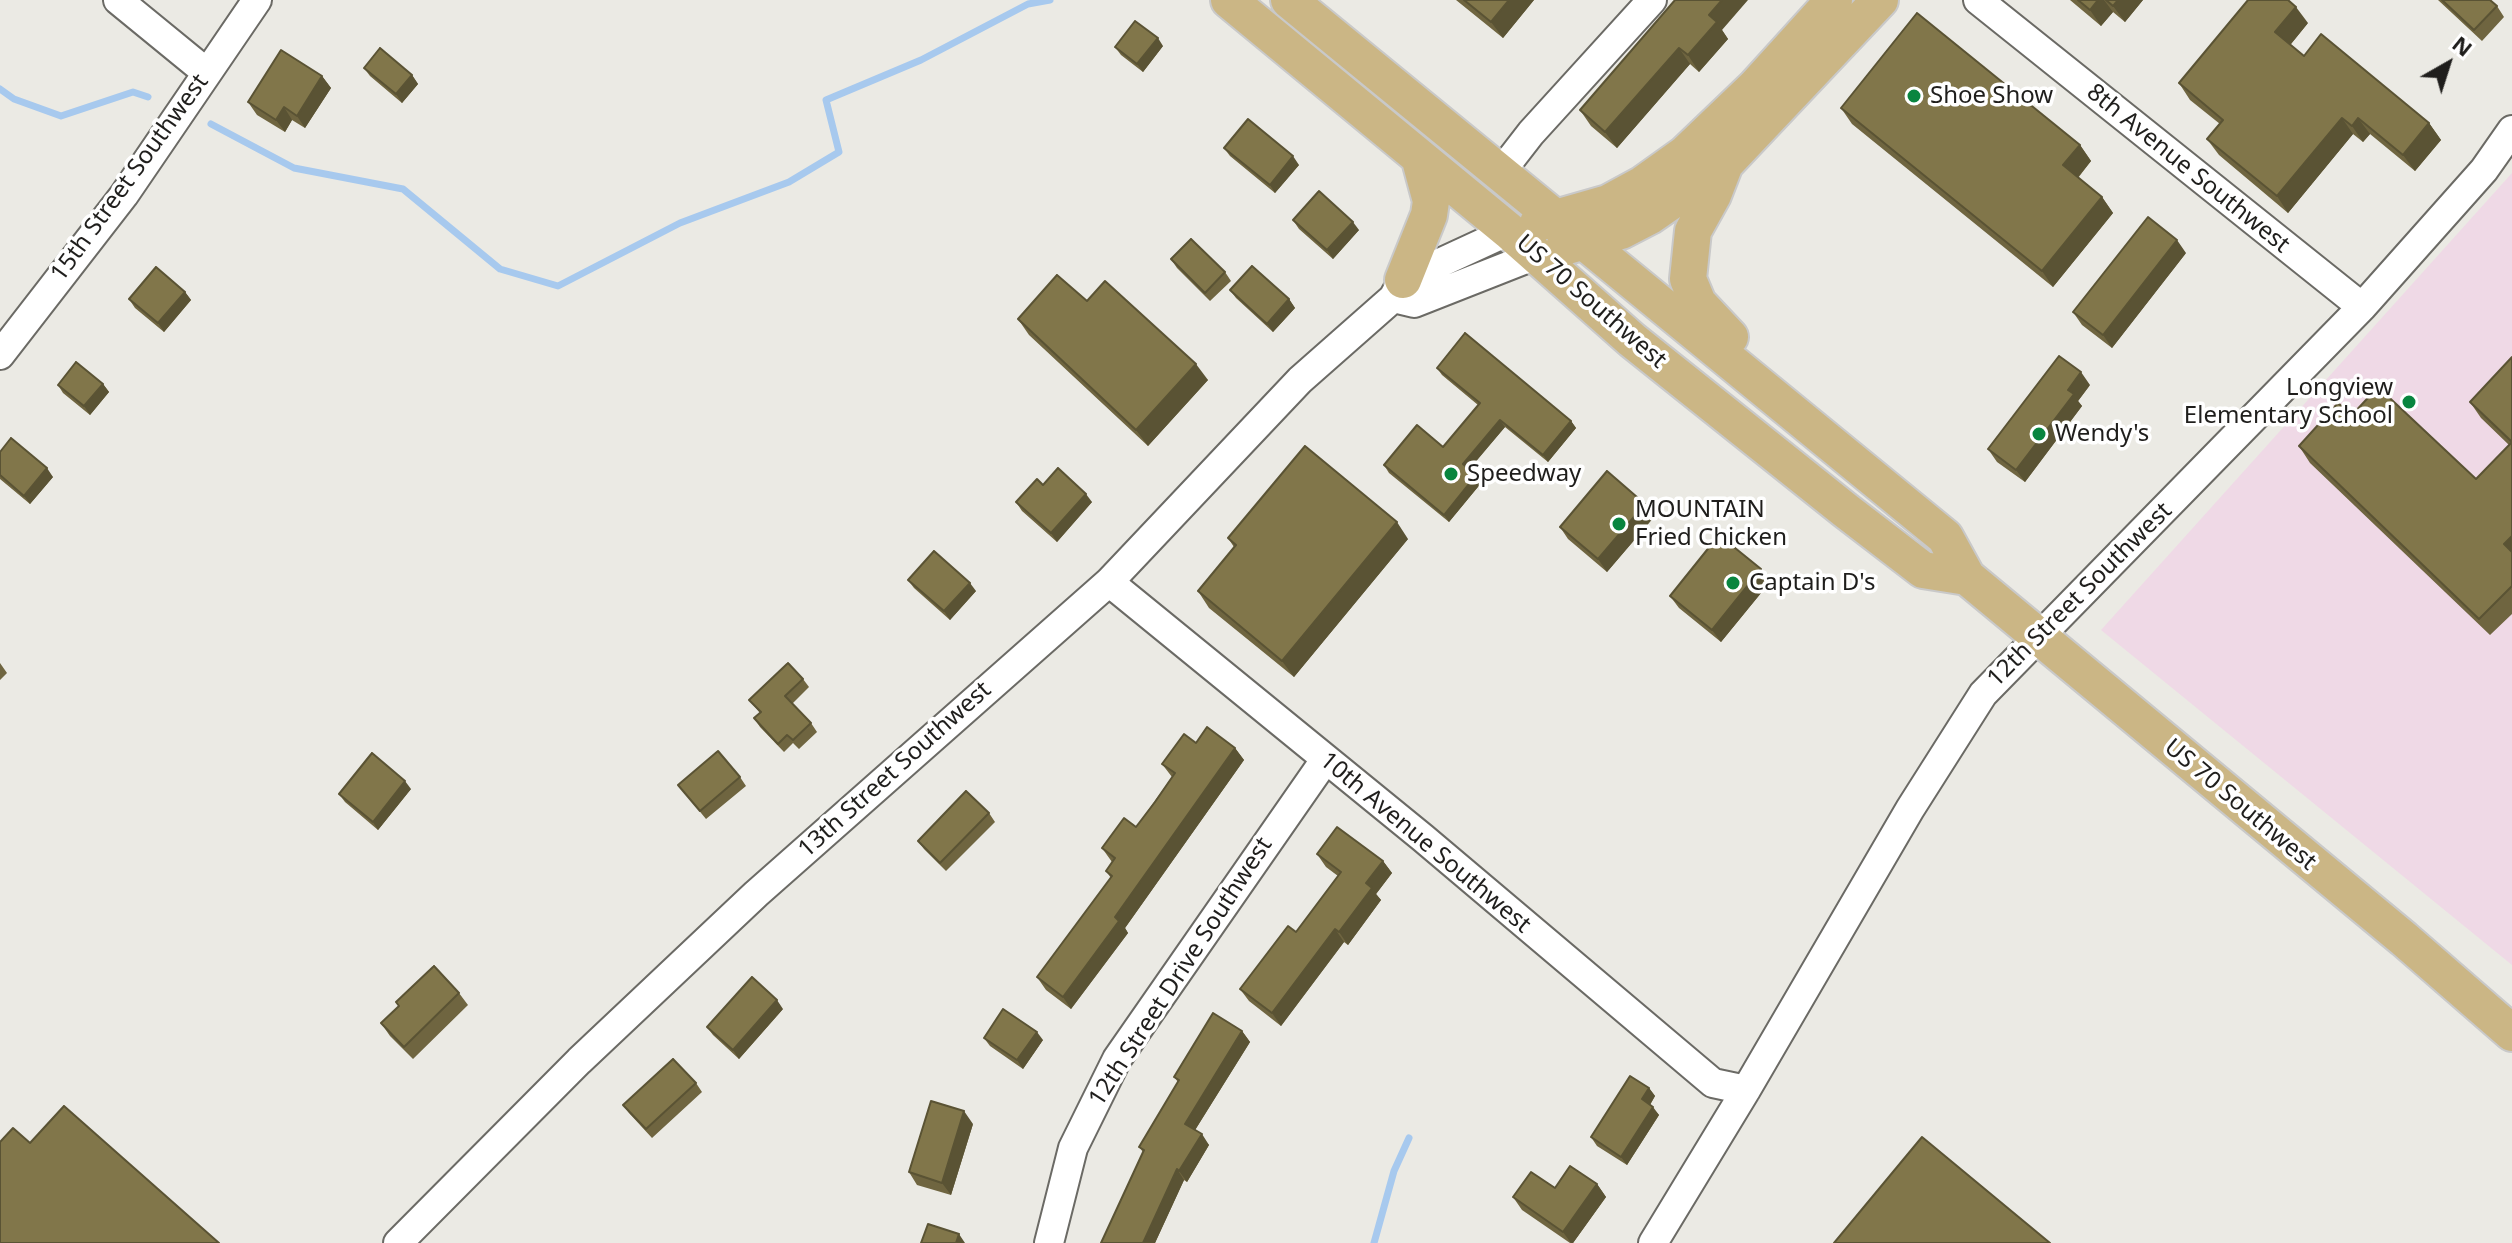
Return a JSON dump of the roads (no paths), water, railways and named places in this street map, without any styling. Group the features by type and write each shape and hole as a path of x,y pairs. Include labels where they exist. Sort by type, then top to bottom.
{"main road":[{"name":"US 70 Southwest","path":"1229,0 1509,231 1632,340 1923,570 1967,577"},
{"name":"US 70 Southwest","path":"1289,0 1945,537 1967,577 2512,1033"},
{"name":"13th Street Southwest","path":"1509,231 1608,203 1643,184 1685,154 1755,87 1834,0"},
{"path":"1536,255 1621,231 1650,216 1725,164 1880,0"},
{"path":"1398,289 1429,215 1429,186 1420,160"},
{"path":"1725,164 1713,195 1693,231 1688,279 1698,303 1718,327 1845,433 1863,469"}],"street":[{"path":"118,0 206,72"},
{"name":"15th Street Southwest","path":"0,355 124,195 257,0"},
{"path":"1500,173 1531,133 1652,0"},
{"name":"8th Avenue Southwest","path":"1978,0 2362,307"},
{"name":"12th Street Southwest","path":"1653,1243 1964,721 2001,671 2040,637 2362,307 2484,170 2512,130"},
{"name":"13th Street Southwest","path":"398,1243 579,1061 756,894 1109,582 1300,380 1398,289 1509,231"},
{"path":"1398,289 1414,303 1536,255"},
{"name":"10th Avenue Southwest","path":"1109,582 1423,838 1713,1083 1746,1090"},
{"name":"12th Street Drive Southwest","path":"1049,1243 1073,1148 1117,1059 1325,760"}],"waterway":[{"path":"211,124 294,168 403,189 500,269 558,286 680,223 789,182 839,152 826,100 921,60 1028,4 1050,0"},
{"path":"0,89 14,99 61,116 133,92 148,97"},
{"path":"1374,1243 1394,1171 1409,1138"}],"place":[{"name":"Shoe Show","path":"1914,96"},
{"name":"Longview Elementary School","path":"2409,402"},
{"name":"Wendy's","path":"2039,434"},
{"name":"Speedway","path":"1451,474"},
{"name":"MOUNTAIN Fried Chicken","path":"1619,524"},
{"name":"Captain D's","path":"1733,583"}]}
